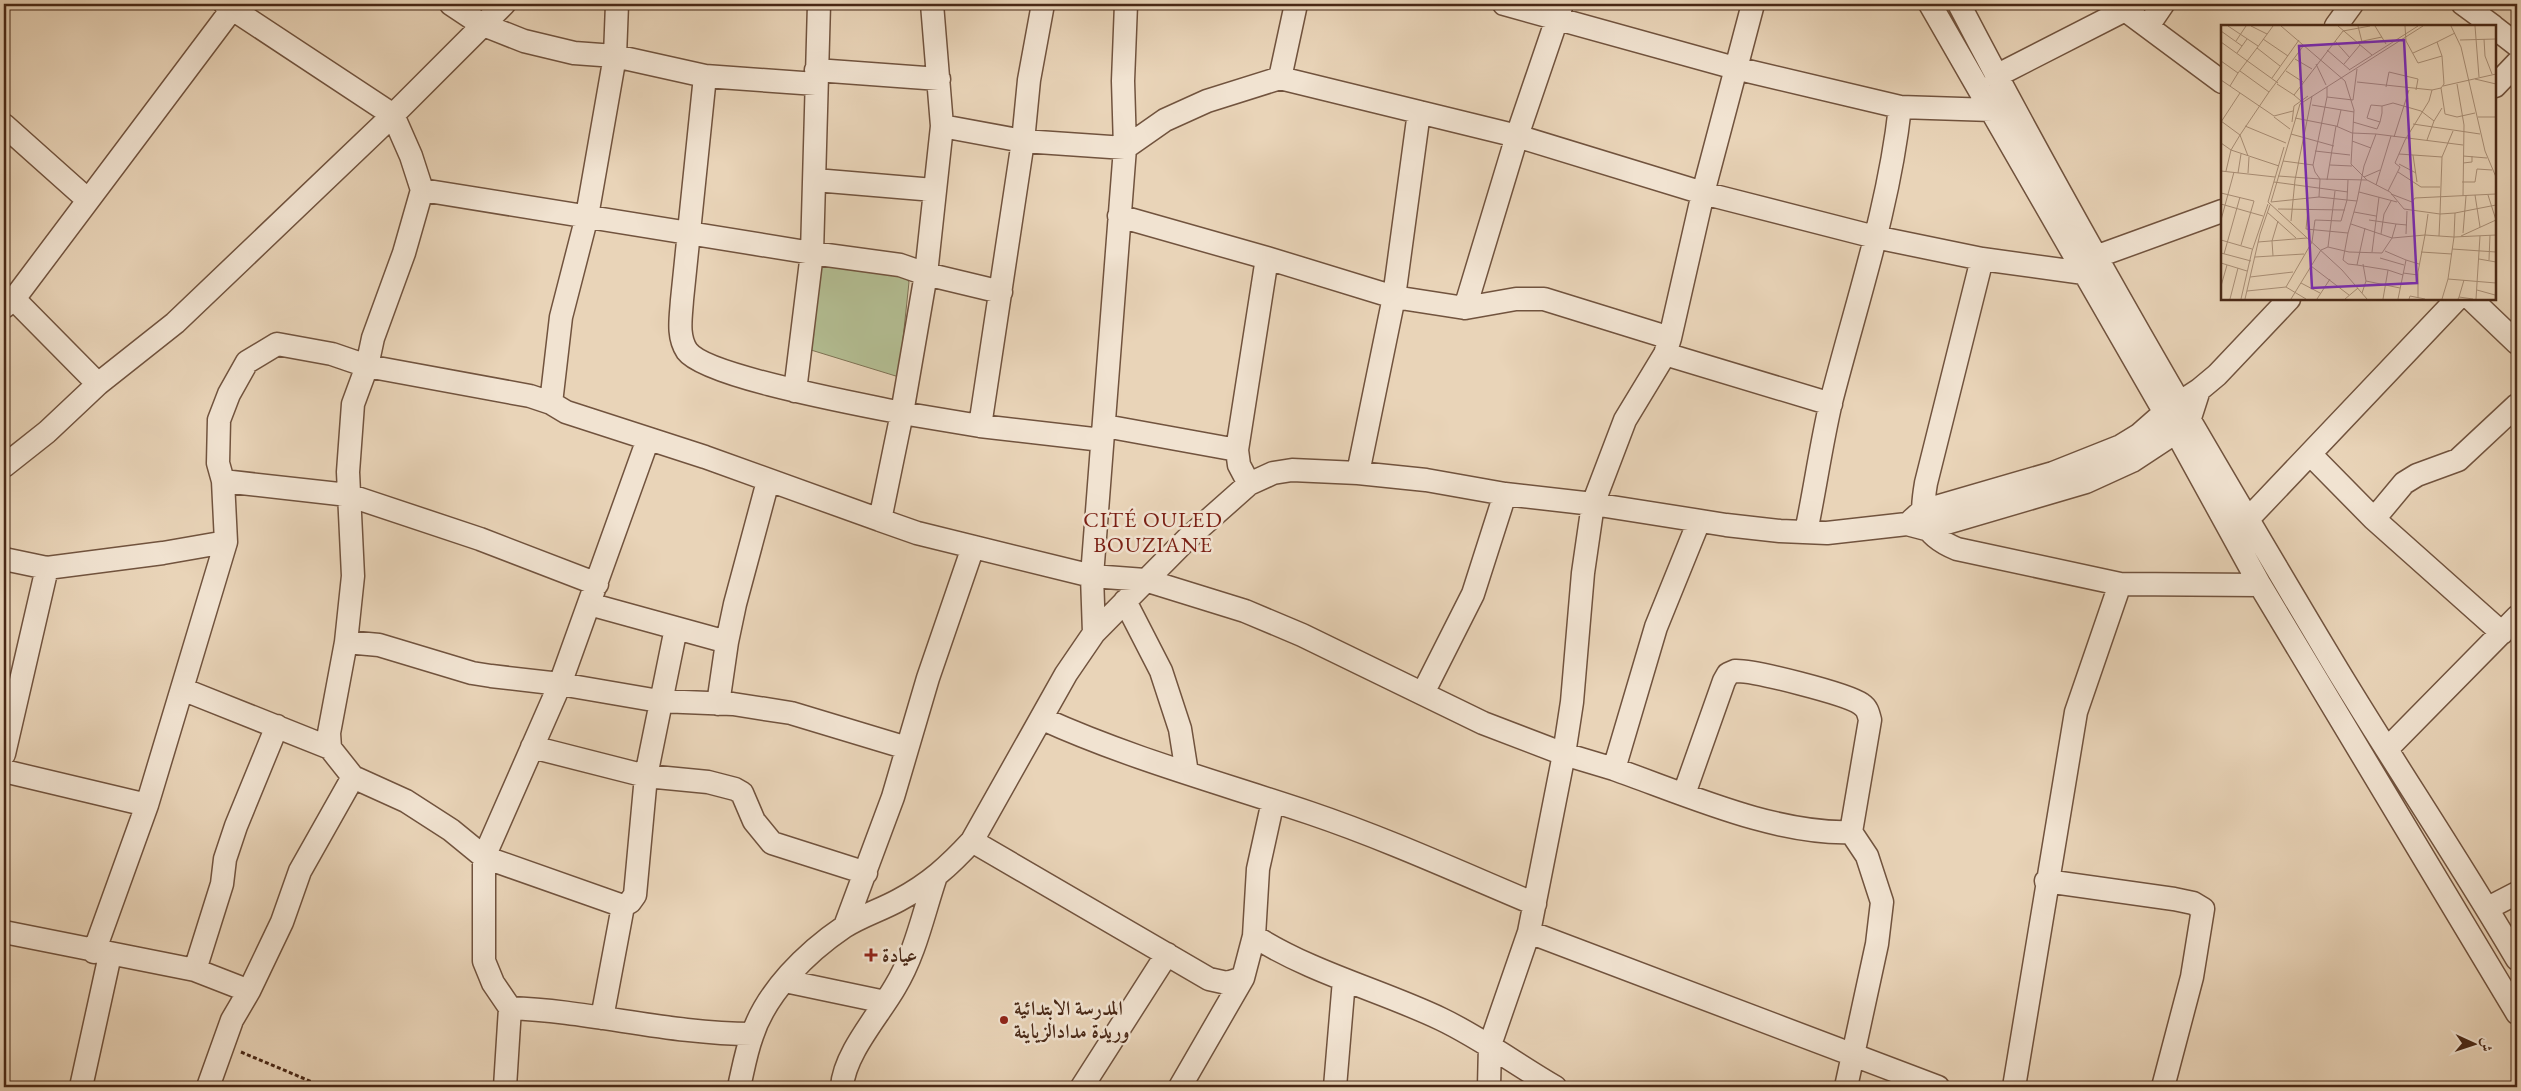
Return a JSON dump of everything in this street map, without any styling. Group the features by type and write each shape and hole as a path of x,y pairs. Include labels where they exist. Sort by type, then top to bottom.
{"street":[{"path":"451,4 481,24 524,41 574,53 615,56 705,76 939,80"},
{"path":"4,466 46,432 98,384 175,323 393,115 481,24 504,4"},
{"path":"550,403 561,316 587,216 615,56 617,4"},
{"path":"880,520 902,412 926,274 942,126 932,4"},
{"path":"980,426 1023,141 1029,80 1042,4"},
{"path":"1094,633 1092,576 1125,148 1123,81 1126,4"},
{"path":"1280,78 1296,4"},
{"path":"1504,4 1559,12 1735,68 1900,107 1992,110"},
{"path":"1489,1087 1490,1045 1529,932 1564,754 1572,702 1583,573 1593,504 1625,420 1668,346 1703,193 1753,4"},
{"path":"1930,4 1992,110 2091,264"},
{"path":"1959,4 2091,264 2177,416 2260,585 2517,1013"},
{"path":"2148,26 2163,4"},
{"path":"2337,25 2352,4"},
{"path":"2463,4 2491,25"},
{"path":"795,391 812,253 816,180 816,77 813,5"},
{"path":"98,384 9,303 88,200 228,6 393,115 411,156 422,190 404,253 373,338 367,366 353,404 349,446 348,495 353,576 346,642 329,733 330,748"},
{"path":"1996,76 2121,7 2221,81"},
{"path":"1465,308 1518,136 1559,12"},
{"path":"2496,29 2517,45"},
{"path":"2496,85 2517,63"},
{"path":"705,76 680,335 688,353 695,359 730,372 795,391 980,426 1104,433 1237,450"},
{"path":"942,126 1023,141 1125,148 1165,120 1207,101 1280,78 1518,136 1703,193 1875,237 1982,259 2091,264 2221,211"},
{"path":"1806,532 1831,404 1875,237 1895,148 1900,107"},
{"path":"1358,473 1394,298 1419,112"},
{"path":"4,125 88,200"},
{"path":"816,180 934,190"},
{"path":"422,190 812,253 900,265 926,274 1001,292"},
{"path":"1119,216 1267,258 1394,298 1465,308 1516,299 1544,299 1668,346 1831,404"},
{"path":"1249,484 1239,464 1237,450 1267,258"},
{"path":"1919,521 1926,483 1982,259"},
{"path":"739,1087 752,1034 768,1004 785,981 812,952 846,926 898,901 934,879 972,841 1043,719 1066,674 1094,633 1187,539 1249,484 1273,473 1292,470 1358,473 1426,480 1505,494 1593,504 1699,520 1827,534 1919,521 2121,446 2177,416 2199,390 2217,375 2288,300"},
{"path":"2249,518 2456,300"},
{"path":"2471,300 2517,343"},
{"path":"81,1087 102,953 226,542 223,481 218,463 219,420 229,394 247,362 277,344 332,354 367,366 530,396 550,403 566,412 705,457 916,533 1092,576 1146,580 1245,611 1423,693 1483,723 1564,754 1779,825 1835,832 1851,832"},
{"path":"2374,519 2404,483 2458,460 2517,405"},
{"path":"2177,416 2249,518 2333,662 2488,908 2517,959"},
{"path":"505,1087 510,1008 494,983 484,961 484,857 560,684 648,439"},
{"path":"2310,454 2374,519 2510,626 2387,749"},
{"path":"223,481 348,495 480,539 593,594 676,628 727,642"},
{"path":"718,704 727,642 768,481"},
{"path":"1423,693 1473,594 1505,494"},
{"path":"1614,769 1656,627 1699,520"},
{"path":"1919,521 1940,542 1957,549 2120,584 2260,585"},
{"path":"4,559 47,568 163,553 226,542"},
{"path":"846,926 894,797 928,678 973,547"},
{"path":"4,754 47,568"},
{"path":"2014,1087 2046,881 2076,712 2120,584"},
{"path":"1125,601 1161,671 1180,729 1187,773"},
{"path":"182,689 330,748 353,777 406,801 451,830 484,857 623,906 630,902 635,895 646,776 676,628"},
{"path":"346,642 379,645 410,652 472,673 560,684 660,701 733,704 791,713 908,748"},
{"path":"2314,676 2333,662"},
{"path":"1684,794 1724,680 1728,674 1742,671 1855,700 1868,710 1870,720 1851,832 1868,856 1882,902 1877,944 1846,1087"},
{"path":"1043,719 1075,734 1349,827 1535,904"},
{"path":"194,970 222,884 226,859 236,826 277,726"},
{"path":"532,747 646,776 708,782 735,789 742,793 754,821 772,843 866,873"},
{"path":"4,771 148,805"},
{"path":"208,1087 222,1043 282,922 300,871 353,777"},
{"path":"1180,1087 1243,978 1254,936 1258,869 1273,801"},
{"path":"972,841 1218,982 1235,982 1243,978"},
{"path":"842,1087 847,1065 895,987 910,957 934,879"},
{"path":"2046,881 2174,899 2193,903 2203,909 2192,976 2163,1087"},
{"path":"2488,908 2517,893"},
{"path":"602,1018 623,906"},
{"path":"4,932 194,970 249,991"},
{"path":"1529,932 1853,1057 1938,1087"},
{"path":"1254,936 1278,950 1344,980 1442,1019 1490,1045 1511,1061 1555,1087"},
{"path":"1082,1087 1167,954"},
{"path":"1336,1087 1344,980"},
{"path":"785,981 885,1002"},
{"path":"510,1008 553,1010 702,1033 752,1034"}],"path":[{"path":"222,1043 324,1087"}],"green space":[{"path":"818,263 902,270 909,282 899,377 811,350"}],"place":[{"name":"عيادة","path":"871,955"},
{"name":"المدرسة الابتدائية وريدة مدادالزياينة","path":"1004,1020"}],"district":[{"name":"CITÉ OULED BOUZIANE","path":"1153,532"}]}
